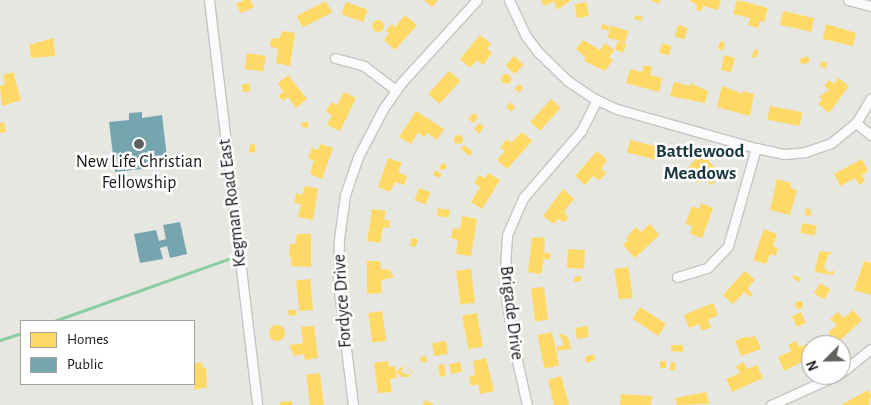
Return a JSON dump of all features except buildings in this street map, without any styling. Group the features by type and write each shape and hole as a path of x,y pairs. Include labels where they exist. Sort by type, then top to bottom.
{"street":[{"name":"Kegman Road East","path":"209,0 256,405"},
{"name":"Fordyce Drive","path":"353,405 338,282 341,221 345,195 358,157 372,127 396,90 477,0"},
{"path":"509,0 526,36 538,52 568,81 597,100 618,109 756,148 784,154 805,152 831,143 856,123 871,98"},
{"path":"848,0 871,6"},
{"path":"336,58 364,66 396,90"},
{"name":"Brigade Drive","path":"527,405 513,343 504,284 507,235 523,198 581,131 597,100"},
{"path":"856,123 871,135"},
{"path":"677,277 707,268 728,246 756,148"},
{"path":"851,365 871,349"},
{"path":"771,405 815,385"}],"waterway":[{"path":"57,320 231,258"},
{"path":"0,340 20,333"}],"place":[{"name":"New Life Christian Fellowship","path":"139,144"}],"district":[{"name":"Battlewood Meadows","path":"700,163"}]}
